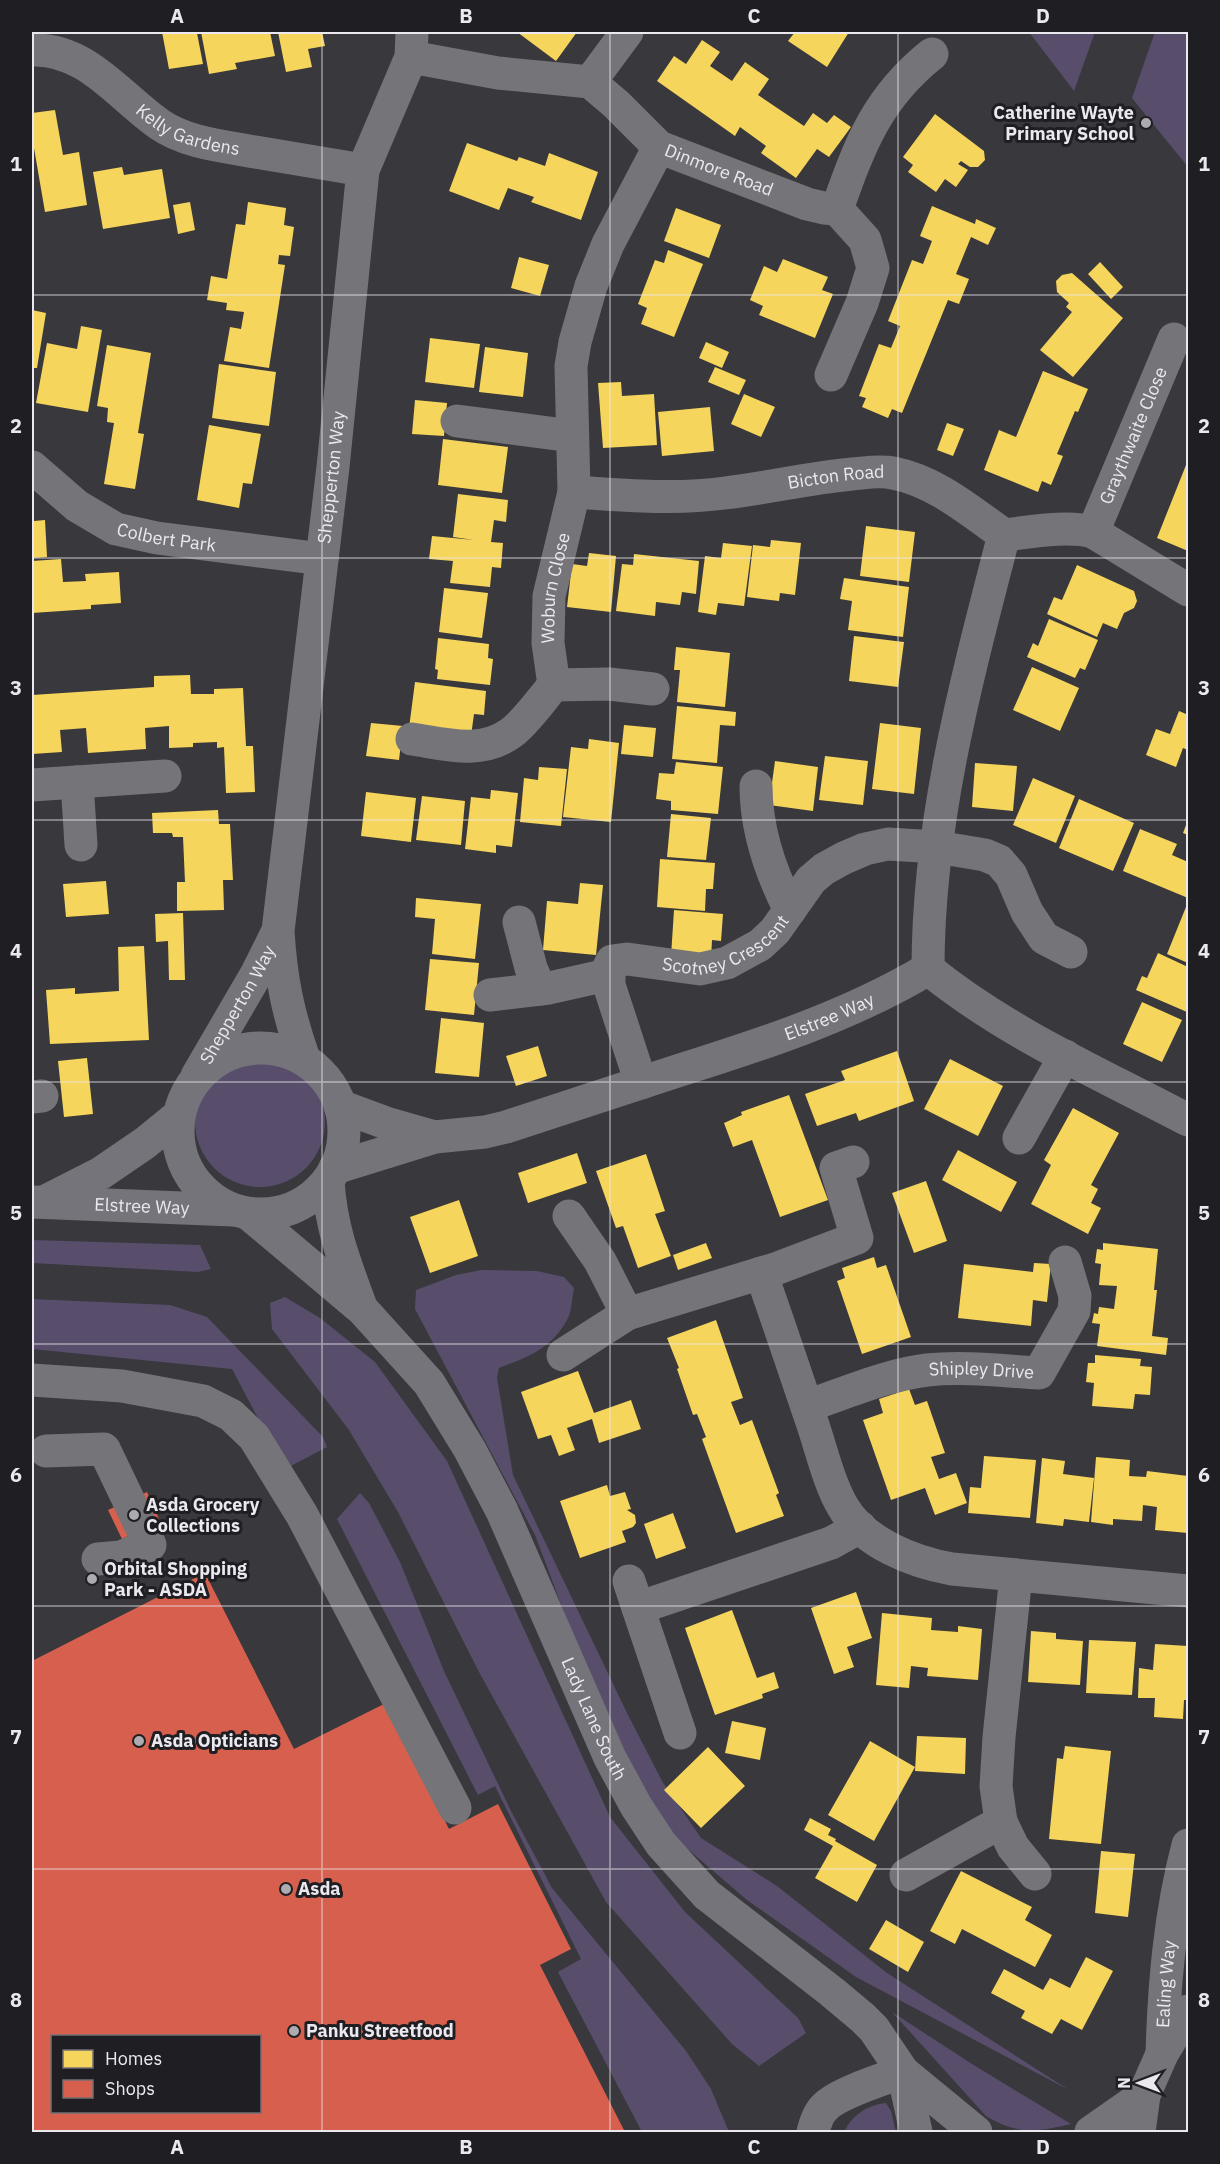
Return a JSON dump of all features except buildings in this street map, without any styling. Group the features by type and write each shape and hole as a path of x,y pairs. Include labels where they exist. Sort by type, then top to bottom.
{"main road":[{"path":"260,1047 282,1050 304,1059 320,1072 333,1088 340,1106 344,1127 342,1148 331,1174 312,1197 293,1208 271,1214 242,1212 214,1200 196,1184 183,1164 177,1140 178,1116 185,1094 197,1076 215,1060 237,1050 260,1047"},
{"name":"Elstree Way","path":"39,1201 101,1173 145,1143 178,1116"},
{"name":"Lady Lane South","path":"331,1174 330,1212 362,1309"},
{"name":"Elstree Way","path":"39,1201 242,1212"},
{"name":"Lady Lane South","path":"242,1212 362,1309 429,1383 470,1450 502,1511 610,1758 636,1806 661,1844 707,1895 863,2018 874,2029 903,2072 976,2133"},
{"name":"Lady Lane South","path":"903,2072 916,2133"}],"street":[{"path":"412,44 498,73 590,82 627,32"},
{"name":"Shepperton Way","path":"304,1059 281,977 278,932 350,314 363,171 412,44"},
{"name":"Kelly Gardens","path":"32,50 66,56 91,68 157,123 181,136 238,149 363,171"},
{"path":"831,375 862,303 873,268 865,240 837,209 864,137 892,92 932,54"},
{"name":"Dinmore Road","path":"590,82 616,104 659,147 807,204 837,209"},
{"path":"574,492 571,366 581,316 608,244 659,147"},
{"name":"Graythwaite Close","path":"1093,532 1174,339"},
{"path":"457,421 572,436"},
{"name":"Colbert Park","path":"32,466 77,506 116,529 157,538 322,559"},
{"name":"Bicton Road","path":"574,492 668,498 724,493 840,475 892,472 930,486 957,501 1004,535"},
{"name":"Woburn Close","path":"554,686 548,643 549,596 574,492"},
{"path":"1188,590 1093,532 1068,530 1004,535 964,687 944,787 928,916 928,969 961,995 994,1017 1188,1120"},
{"path":"412,739 463,747 493,743 511,733 554,686 609,684 653,689"},
{"path":"32,785 165,777"},
{"path":"77,782 81,845"},
{"path":"756,786 758,820 766,853 777,884 790,910"},
{"name":"Scotney Crescent","path":"607,975 612,961 627,958 700,969 727,963 760,945 775,931 812,880 843,858 865,849 888,844 936,847 985,855 999,861 1011,875 1027,912 1044,938 1071,952"},
{"path":"519,922 531,968 540,989"},
{"name":"Shepperton Way","path":"197,1076 278,932"},
{"name":"Elstree Way","path":"331,1174 435,1137 485,1132 507,1127 793,1034 895,989 928,969"},
{"path":"490,995 540,989 607,975 641,1083"},
{"path":"1019,1138 1065,1056"},
{"name":"Elstree Way","path":"340,1106 386,1123 435,1137"},
{"path":"563,1355 627,1314 761,1273 857,1238 836,1168 853,1162"},
{"path":"569,1216 600,1261 627,1314"},
{"name":"Shipley Drive","path":"807,1406 887,1379 928,1370 1039,1373 1074,1311 1075,1296 1065,1262"},
{"path":"761,1273 843,1508 860,1527 880,1543 903,1556 926,1564 952,1569 1188,1591"},
{"path":"32,1380 122,1386 203,1401 231,1415 254,1437 302,1515 454,1808"},
{"path":"46,1451 104,1449 150,1545 121,1557 98,1559"},
{"path":"680,1733 633,1595 831,1543 860,1527"},
{"path":"1016,1575 996,1786 1000,1822 1013,1847 1035,1874"},
{"path":"906,1875 1000,1822"},
{"name":"Ealing Way","path":"1162,2054 1168,1949 1174,1908 1188,1845"},
{"name":"Ealing Way","path":"1139,2133 1144,2095 1162,2054 1188,2011"},
{"path":"813,2133 816,2120 824,2107 836,2099 903,2072"},
{"path":"1091,2133 1144,2095"}],"shaded area":[{"path":"1029,32 1095,32 1074,91"},
{"path":"1155,32 1188,32 1188,167 1132,98"},
{"path":"260,1057 285,1062 306,1076 320,1097 325,1122 320,1147 306,1168 285,1182 260,1187 235,1182 214,1168 200,1147 195,1122 200,1097 214,1076 235,1062"},
{"path":"32,1240 200,1245 211,1269 198,1272 32,1263"},
{"path":"481,1270 537,1271 564,1277 574,1288 569,1317 554,1338 529,1356 499,1368 497,1378 513,1475 662,1781 701,1838 777,1886 887,1973 1069,2090 856,1977 747,1900 676,1839 652,1807 588,1676 535,1535 415,1309 416,1290 456,1275"},
{"path":"285,1297 320,1318 375,1362 447,1461 610,1817 685,1912 798,2018 806,2033 759,2066 732,2044 606,1902 479,1672 398,1512 349,1430 272,1329 270,1303"},
{"path":"32,1299 170,1305 207,1317 323,1437 327,1447 285,1469 232,1369 32,1349"},
{"path":"360,1493 369,1503 400,1562 444,1671 511,1811 552,1888 686,2051 711,2089 729,2132 642,2132 558,1972 581,1959 495,1786 478,1795 337,1519"},
{"path":"892,2012 1071,2124 1048,2129 1027,2130 1008,2126 986,2116"},
{"path":"886,2103 891,2111 896,2132 844,2132 861,2112"}],"place":[{"name":"Catherine Wayte Primary School","path":"1146,123"},
{"name":"Asda Grocery Collections","path":"134,1515"},
{"name":"Orbital Shopping Park - ASDA","path":"92,1579"},
{"name":"Asda Opticians","path":"139,1741"},
{"name":"Asda","path":"286,1889"},
{"name":"Panku Streetfood","path":"294,2031"}]}
